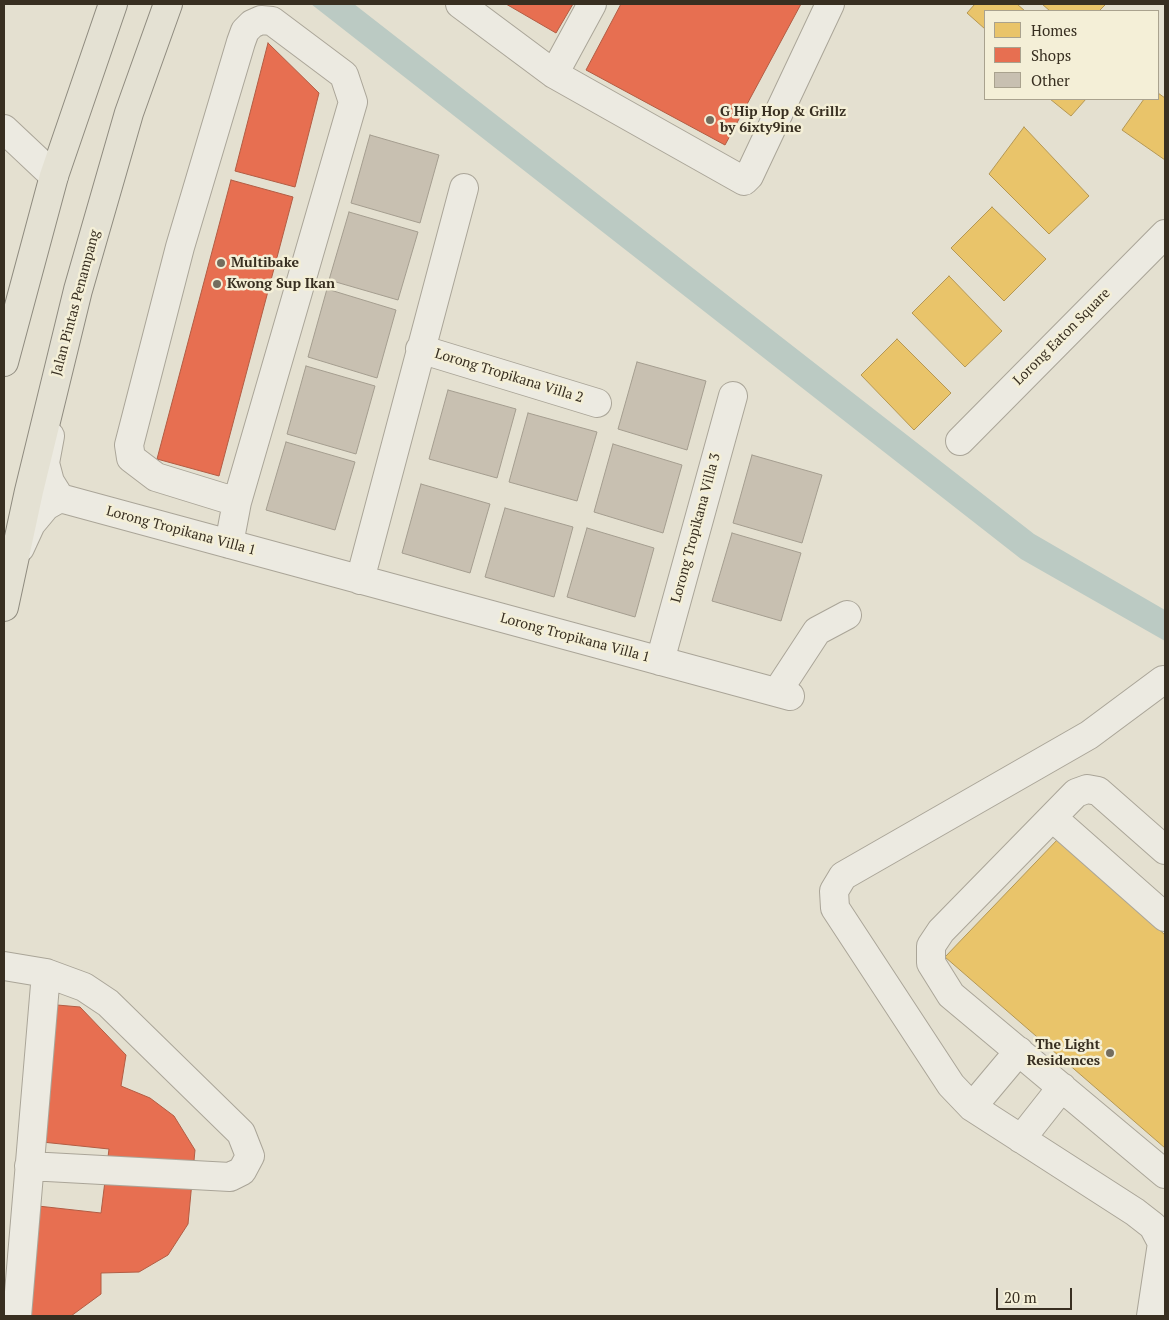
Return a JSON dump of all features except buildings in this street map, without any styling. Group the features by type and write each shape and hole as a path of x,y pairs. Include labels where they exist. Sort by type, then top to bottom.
{"main road":[{"path":"4,362 54,176 113,4"},
{"name":"Jalan Pintas Penampang","path":"4,607 64,345 129,113 168,4"}],"street":[{"path":"460,4 554,74 744,180 749,176 830,4"},
{"path":"554,74 592,4"},
{"path":"229,544 237,502 353,102 344,75 272,21 261,20 252,24 245,31 241,42 180,247 129,445 131,458 156,477 237,502"},
{"path":"4,129 54,176"},
{"path":"360,580 464,188"},
{"name":"Lorong Eaton Square","path":"960,440 1165,234"},
{"path":"12,566 31,524 46,506 60,498 50,482 46,463 64,345"},
{"name":"Lorong Tropikana Villa 2","path":"420,349 598,402"},
{"name":"Lorong Tropikana Villa 3","path":"660,661 733,396"},
{"name":"Lorong Tropikana Villa 1","path":"60,498 783,694 817,631 847,615"},
{"path":"1151,1316 1161,1261 1162,1243 1153,1226 1135,1212 972,1107 951,1085 835,908 834,891 843,876 1090,735 1163,680"},
{"path":"1165,850 1098,791 1087,789 1076,793 941,931 931,946 931,963 951,995 1165,1174"},
{"path":"1053,818 1165,917"},
{"path":"4,966 46,973 84,987 108,1003 241,1134 250,1156 242,1171 230,1177 29,1166"},
{"path":"16,1316 46,973"},
{"path":"972,1107 1019,1051"},
{"path":"1021,1139 1062,1087"}],"shaded area":[{"path":"311,4 354,4 1034,534 1165,610 1165,641 1021,559"}],"place":[{"name":"G Hip Hop & Grillz by 6ixty9ine","path":"710,120"},
{"name":"Multibake","path":"221,263"},
{"name":"Kwong Sup Ikan","path":"217,284"},
{"name":"The Light Residences","path":"1110,1053"}]}
